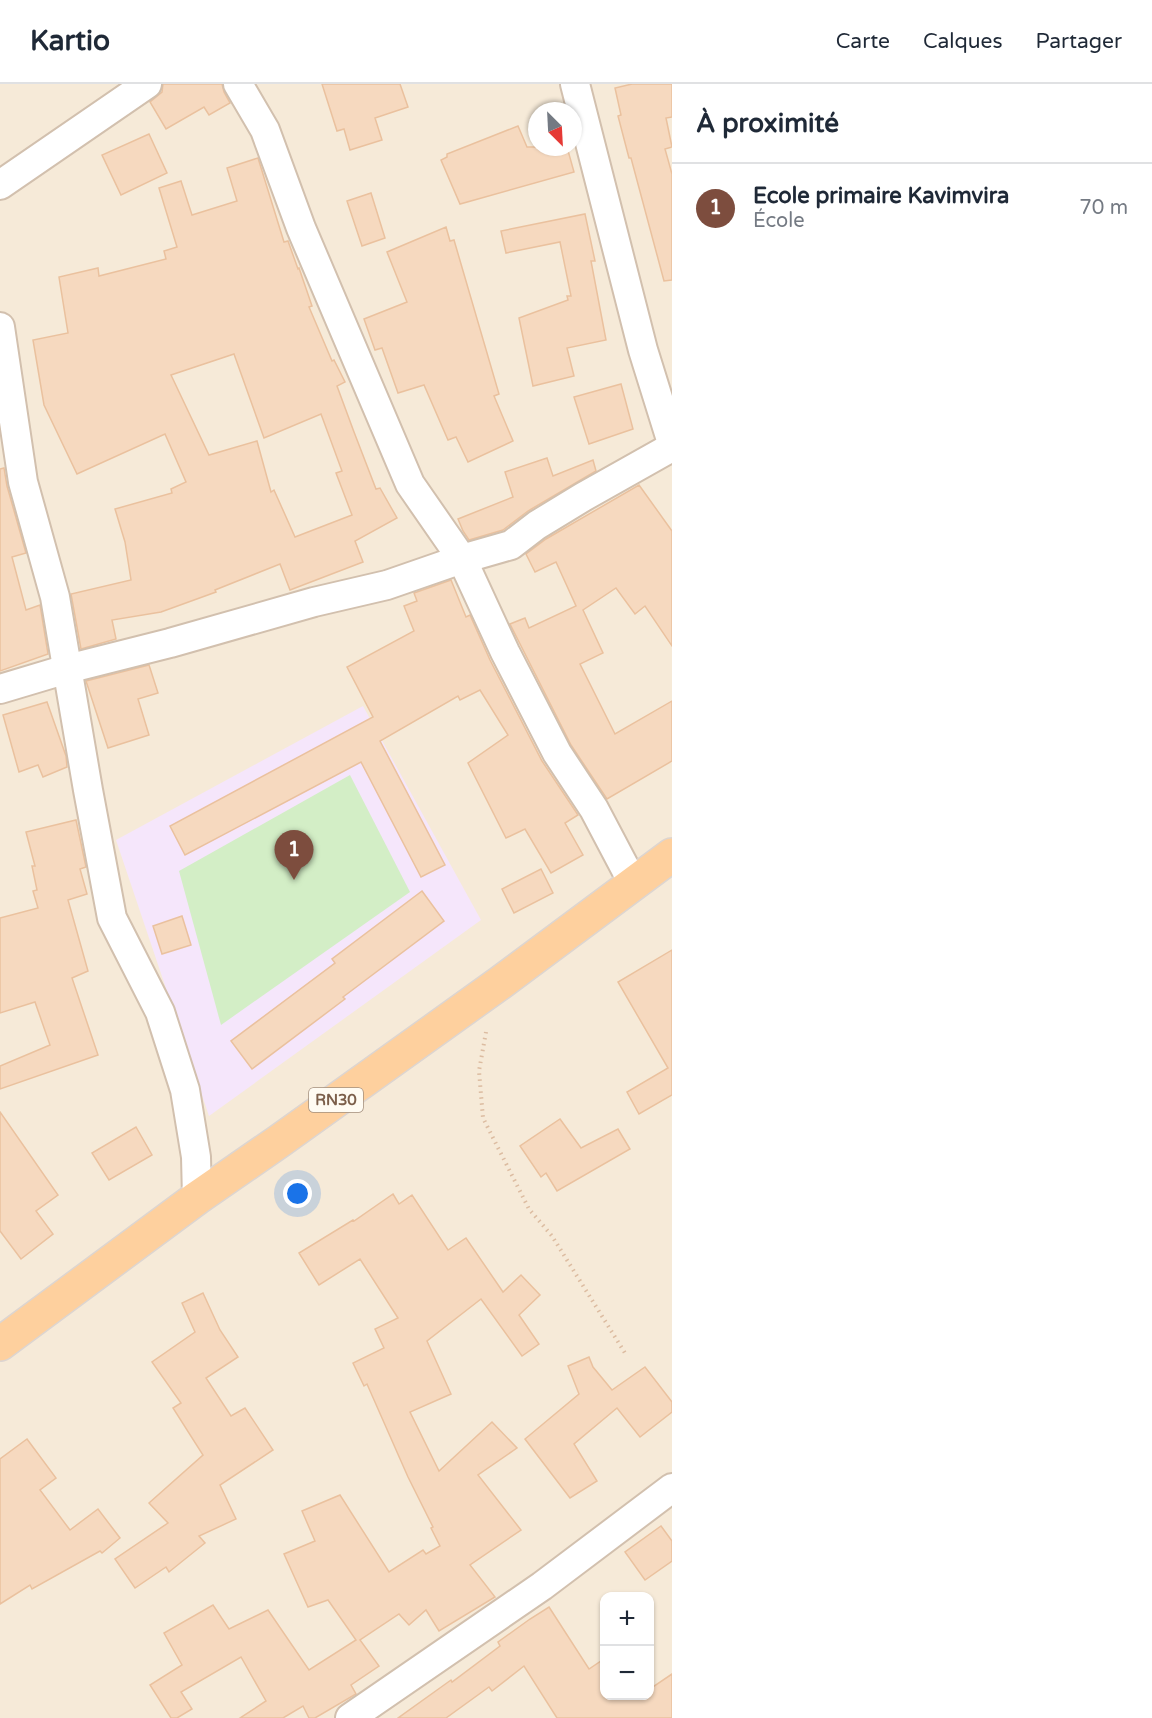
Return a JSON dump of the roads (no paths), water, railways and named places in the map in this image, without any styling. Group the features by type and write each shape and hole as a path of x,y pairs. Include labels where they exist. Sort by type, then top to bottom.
{"highway":[{"name":"RN30","path":"0,1344 197,1198 500,982 672,855"}],"street":[{"path":"0,185 147,84"},
{"path":"238,84 265,130 301,228 410,484 462,559 505,652 557,753 594,810 633,883"},
{"path":"0,689 314,602 387,585 511,545 537,525 672,445 643,350 575,84"},
{"path":"0,327 23,482 55,597 112,918 160,1011 185,1090 196,1157 197,1198"},
{"path":"350,1718 542,1586 672,1488"}],"place":[{"name":"Ecole primaire Kavimvira","path":"294,880"}]}
